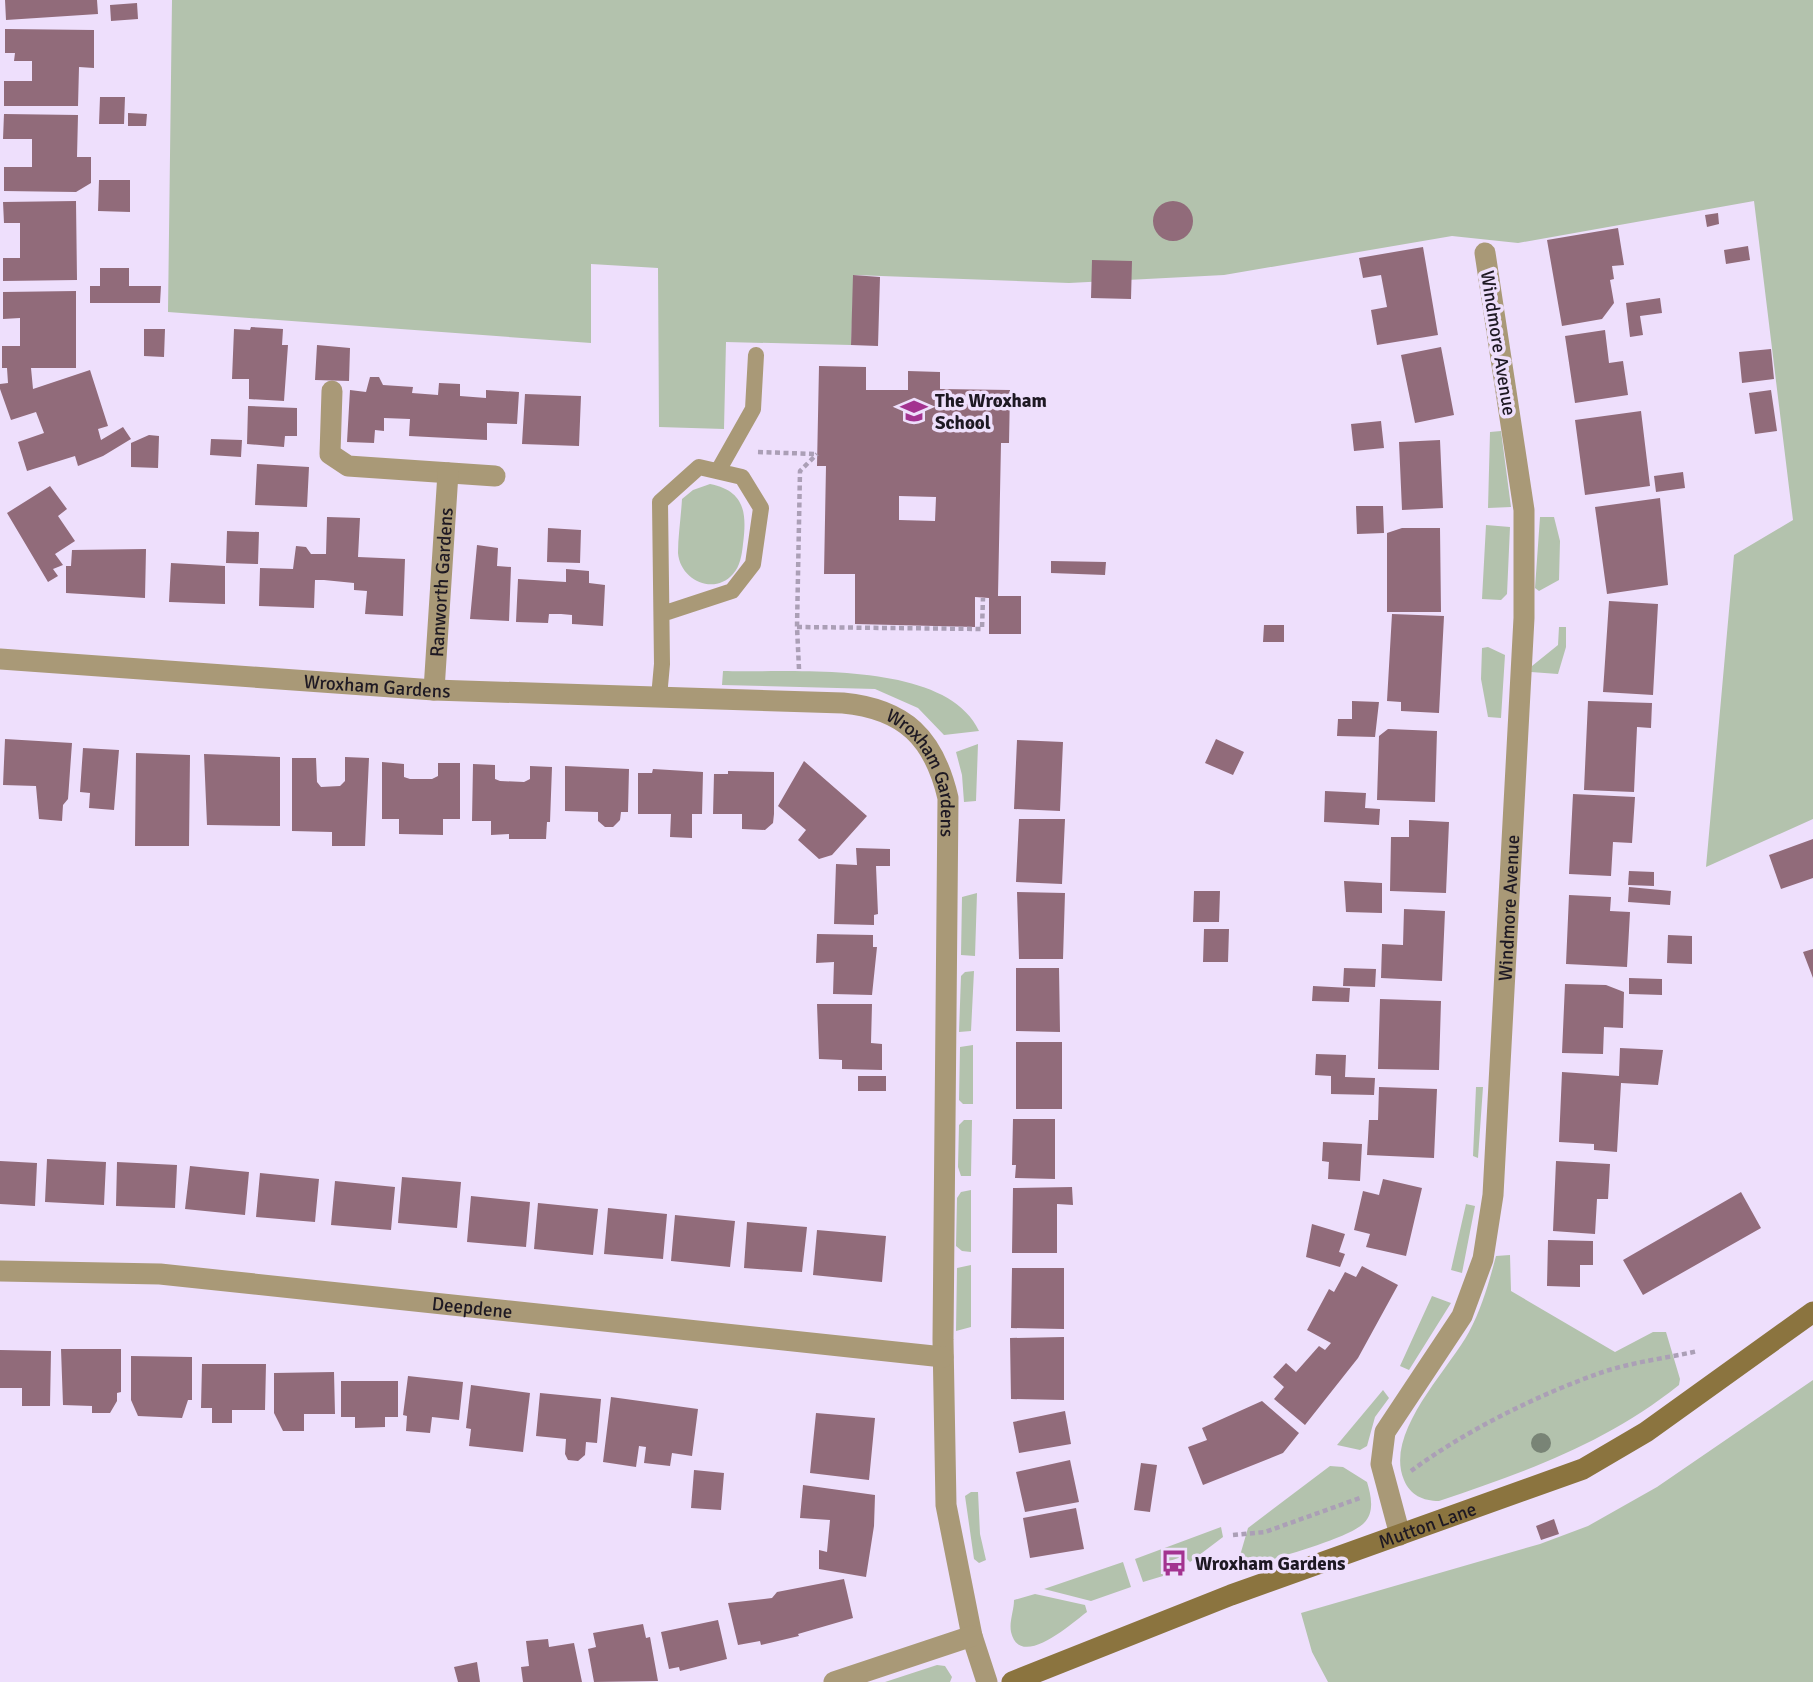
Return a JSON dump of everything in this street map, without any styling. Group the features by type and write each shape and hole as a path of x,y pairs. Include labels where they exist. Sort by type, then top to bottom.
{"main road":[{"name":"Mutton Lane","path":"1012,1682 1230,1595 1583,1468 1647,1432 1813,1312"}],"street":[{"name":"Windmore Avenue","path":"1399,1535 1381,1464 1384,1432 1462,1316 1483,1259 1493,1195 1524,618 1524,510 1485,253"},
{"path":"332,391 330,454 338,462 348,466 495,476"},
{"name":"Ranworth Gardens","path":"434,690 448,473"},
{"name":"Wroxham Gardens","path":"0,659 434,690 865,705 886,711 908,724 931,749 942,771 950,826 943,1357 946,1505 972,1636 987,1682"},
{"name":"Deepdene","path":"0,1271 160,1274 943,1357"},
{"path":"834,1682 972,1636"}],"lane":[{"path":"718,471 753,409 756,355"},
{"path":"659,698 662,614 660,502 699,467 742,477 761,509 753,564 732,591 662,614"}],"path":[{"path":"729,451 817,454 800,471 796,627 799,669"},
{"path":"796,627 982,629 983,598"},
{"path":"1233,1535 1265,1532 1387,1488 1435,1453 1540,1399 1603,1372 1698,1351"}],"green space":[{"path":"172,0 1813,0 1813,819 1706,867 1734,555 1793,520 1754,201 1518,243 1452,236 1224,275 1069,283 854,275 851,345 726,342 724,429 659,427 658,268 591,264 591,343 168,312"},
{"path":"1501,431 1511,507 1488,508 1490,432"},
{"path":"710,484 730,492 737,498 744,513 739,564 725,581 717,584 699,582 691,577 680,563 678,553 682,499 693,490"},
{"path":"1540,517 1554,517 1560,541 1559,580 1539,591 1535,588"},
{"path":"1486,525 1510,527 1507,594 1501,600 1482,599"},
{"path":"1559,627 1566,627 1566,647 1558,674 1531,672 1532,666 1558,645"},
{"path":"1488,647 1505,655 1501,718 1488,717 1481,679 1482,648"},
{"path":"723,671 825,672 901,681 935,692 961,708 979,731 944,735 918,708 875,689 722,685"},
{"path":"978,744 976,801 964,802 962,775 956,752"},
{"path":"977,893 975,956 961,955 962,897"},
{"path":"974,971 971,1031 959,1032 961,976 965,972"},
{"path":"973,1045 973,1104 963,1104 959,1100 960,1047"},
{"path":"1476,1087 1483,1087 1478,1158 1473,1156"},
{"path":"964,1120 972,1120 971,1176 961,1176 958,1167 959,1125"},
{"path":"971,1190 971,1252 962,1251 956,1246 957,1198 961,1192"},
{"path":"1466,1204 1475,1206 1462,1273 1451,1270"},
{"path":"1510,1255 1511,1291 1615,1352 1653,1332 1666,1332 1680,1379 1679,1385 1623,1424 1564,1454 1439,1501 1422,1498 1410,1490 1404,1480 1400,1462 1410,1423 1474,1323 1496,1256"},
{"path":"971,1265 971,1327 956,1331 957,1268"},
{"path":"1432,1296 1451,1303 1409,1370 1400,1366"},
{"path":"1813,1380 1813,1682 1328,1682 1312,1652 1301,1613 1540,1544 1588,1526 1657,1487"},
{"path":"1383,1390 1389,1398 1375,1417 1367,1446 1360,1450 1337,1445"},
{"path":"1330,1466 1343,1467 1367,1482 1371,1509 1364,1523 1343,1536 1245,1568 1239,1559 1248,1528"},
{"path":"978,1492 980,1534 986,1560 979,1563 974,1559 965,1496"},
{"path":"1221,1527 1223,1537 1190,1562 1184,1556 1161,1564 1163,1576 1143,1582 1135,1559"},
{"path":"1123,1562 1131,1587 1091,1601 1044,1589"},
{"path":"1035,1594 1085,1605 1087,1612 1047,1640 1025,1647 1016,1643 1011,1632 1014,1600"},
{"path":"937,1665 945,1666 952,1677 950,1682 885,1682"}],"building":[{"path":"5,0 97,0 98,14 6,20"},
{"path":"137,3 138,19 111,21 110,5"},
{"path":"5,29 94,30 94,68 79,67 78,106 4,106 4,81 32,81 32,61 14,61 15,53 5,53"},
{"path":"100,97 125,97 124,124 99,124"},
{"path":"128,113 147,114 146,126 128,126"},
{"path":"4,114 78,115 77,157 91,157 91,183 76,192 4,191 4,167 32,167 32,139 3,139"},
{"path":"99,180 130,180 130,212 98,211"},
{"path":"76,201 77,280 3,281 3,258 20,258 20,223 4,223 3,202"},
{"path":"1173,201 1181,202 1187,207 1192,213 1192,229 1187,235 1181,240 1173,241 1165,240 1159,235 1154,229 1153,221 1154,213 1159,207 1165,202"},
{"path":"1718,213 1719,224 1707,227 1705,215"},
{"path":"1618,228 1624,265 1612,266 1614,279 1610,280 1614,303 1602,319 1562,326 1547,240"},
{"path":"1748,246 1750,260 1726,264 1724,250"},
{"path":"1423,247 1438,335 1377,345 1371,310 1387,307 1381,275 1363,278 1359,258"},
{"path":"1092,260 1132,261 1131,299 1091,298"},
{"path":"100,268 129,268 129,286 161,286 160,303 90,303 90,286 100,286"},
{"path":"853,275 880,277 878,346 851,345"},
{"path":"76,291 76,368 31,368 33,389 90,370 108,426 98,429 101,440 123,427 131,439 103,456 78,466 75,456 27,471 18,442 44,433 36,412 11,420 0,389 0,384 8,383 7,368 2,368 2,346 20,346 20,318 3,319 3,292"},
{"path":"1660,298 1662,313 1640,316 1643,335 1630,337 1626,303"},
{"path":"251,327 283,329 282,345 288,345 284,401 249,399 249,379 232,379 234,329 250,330"},
{"path":"144,329 165,329 164,357 144,356"},
{"path":"1605,330 1609,363 1623,361 1628,395 1575,403 1565,336"},
{"path":"317,345 350,348 349,381 315,380"},
{"path":"1441,347 1454,415 1415,423 1401,355"},
{"path":"1771,349 1774,379 1742,383 1739,352"},
{"path":"819,366 866,367 866,390 908,390 908,371 940,372 940,389 1010,390 1009,443 1001,443 998,596 1021,596 1021,634 989,634 989,598 975,597 975,627 855,624 855,574 824,574 826,466 817,466","holes":["899,496 936,497 935,521 899,520"]},
{"path":"370,377 379,377 383,385 413,387 412,393 438,395 439,383 460,384 460,396 486,398 486,390 519,392 517,424 487,423 487,440 409,436 410,419 384,418 384,431 375,430 374,443 347,442 350,390 366,392"},
{"path":"1771,390 1777,431 1755,434 1749,393"},
{"path":"525,394 581,396 579,446 522,444"},
{"path":"248,406 297,408 297,436 285,436 284,447 247,444"},
{"path":"1641,411 1650,486 1585,495 1575,420"},
{"path":"1381,421 1384,448 1354,451 1351,424"},
{"path":"149,435 159,436 158,468 131,467 131,443"},
{"path":"211,439 242,440 241,457 210,455"},
{"path":"1440,440 1443,508 1402,510 1399,442"},
{"path":"257,464 309,467 307,507 255,505"},
{"path":"1683,472 1685,488 1656,492 1654,476"},
{"path":"50,486 67,509 58,516 75,541 55,554 63,565 53,569 58,576 48,582 7,513"},
{"path":"1660,498 1668,585 1607,594 1595,507"},
{"path":"1356,506 1383,506 1384,533 1357,534"},
{"path":"327,517 360,518 358,557 405,559 403,616 365,614 367,591 354,590 354,583 324,580 315,580 314,608 259,606 260,568 293,569 296,546 306,547 311,554 326,554"},
{"path":"548,528 581,530 580,563 547,562"},
{"path":"1402,528 1440,528 1441,612 1387,612 1387,533"},
{"path":"227,531 259,532 258,564 226,563"},
{"path":"477,545 498,548 497,566 511,567 509,621 470,619"},
{"path":"146,549 145,598 66,593 66,566 71,566 72,550"},
{"path":"1051,561 1106,562 1105,575 1051,573"},
{"path":"171,563 225,566 225,604 169,602"},
{"path":"566,569 589,571 589,583 605,585 603,626 572,624 572,615 561,614 549,614 548,623 516,622 518,579 566,582"},
{"path":"1609,601 1658,604 1653,695 1603,692"},
{"path":"1392,614 1444,616 1439,713 1401,711 1401,702 1387,701"},
{"path":"1264,625 1284,625 1284,642 1263,642"},
{"path":"1352,701 1379,702 1375,737 1337,736 1338,719 1352,719"},
{"path":"1588,701 1652,703 1651,728 1637,727 1634,792 1584,790"},
{"path":"1388,729 1437,731 1435,802 1377,800 1379,736"},
{"path":"5,739 72,743 68,799 63,805 62,821 39,819 36,786 3,785"},
{"path":"1216,739 1244,752 1233,775 1205,763"},
{"path":"1017,740 1063,742 1060,811 1014,809"},
{"path":"83,748 119,750 114,810 89,808 90,793 80,792"},
{"path":"136,753 190,755 189,846 135,846"},
{"path":"204,754 280,757 280,826 207,825"},
{"path":"345,757 369,758 365,846 332,846 332,832 292,831 292,758 316,758 317,782 321,787 340,786 345,781"},
{"path":"804,761 867,816 832,855 819,859 798,840 806,830 778,806"},
{"path":"382,762 404,764 404,777 410,779 432,779 438,776 438,763 460,763 460,819 443,819 443,835 399,834 399,819 382,819"},
{"path":"473,764 495,765 495,779 500,781 524,782 530,779 530,766 552,767 550,822 547,822 546,839 509,839 509,834 491,835 491,821 472,821"},
{"path":"565,766 629,769 628,812 621,812 620,820 613,827 605,827 598,821 598,812 565,811"},
{"path":"653,769 703,772 702,814 692,814 692,838 670,837 671,814 638,814 638,773 652,773"},
{"path":"728,771 774,772 773,823 765,830 742,829 742,814 713,814 714,774 728,774"},
{"path":"1325,791 1366,793 1365,808 1380,809 1379,825 1324,822"},
{"path":"1573,794 1635,797 1632,843 1613,842 1611,876 1569,874"},
{"path":"1019,819 1065,819 1062,884 1016,882"},
{"path":"1409,820 1449,822 1446,893 1390,891 1391,837 1409,837"},
{"path":"1813,839 1813,878 1781,889 1769,855"},
{"path":"856,848 890,849 890,866 876,866 878,914 874,915 874,925 834,924 836,864 857,865"},
{"path":"1629,871 1654,872 1654,886 1628,885"},
{"path":"1344,881 1382,883 1382,913 1346,912"},
{"path":"1629,887 1671,891 1670,905 1628,902"},
{"path":"1194,891 1220,891 1219,922 1193,922"},
{"path":"1017,892 1065,893 1063,959 1019,959"},
{"path":"1569,895 1611,897 1610,911 1630,912 1627,967 1566,964"},
{"path":"1404,909 1445,911 1442,981 1381,978 1382,944 1403,945"},
{"path":"1204,929 1229,929 1228,962 1203,962"},
{"path":"817,934 873,935 873,947 877,947 872,995 833,994 834,962 816,963"},
{"path":"1668,935 1692,936 1692,964 1667,963"},
{"path":"1813,949 1813,978 1803,952"},
{"path":"1016,968 1059,968 1060,1032 1016,1031"},
{"path":"1344,968 1376,969 1375,987 1343,986"},
{"path":"1629,978 1662,979 1662,995 1629,994"},
{"path":"1565,984 1606,985 1624,992 1623,1028 1604,1027 1603,1054 1562,1053"},
{"path":"1313,986 1350,988 1349,1002 1312,1001"},
{"path":"1380,999 1441,1001 1439,1070 1378,1069"},
{"path":"817,1004 872,1004 871,1043 882,1044 882,1070 842,1069 842,1060 819,1059"},
{"path":"1016,1042 1062,1042 1062,1109 1016,1109"},
{"path":"1620,1048 1663,1050 1658,1085 1621,1083 1617,1152 1594,1150 1594,1144 1559,1142 1562,1072 1619,1076"},
{"path":"1316,1054 1346,1055 1345,1077 1375,1078 1374,1095 1331,1094 1331,1076 1315,1075"},
{"path":"858,1076 886,1076 886,1091 858,1091"},
{"path":"1379,1087 1437,1089 1434,1158 1367,1155 1369,1120 1378,1120"},
{"path":"1013,1119 1055,1119 1055,1179 1015,1178 1016,1165 1012,1165"},
{"path":"1323,1142 1362,1144 1360,1181 1328,1179 1329,1162 1322,1161"},
{"path":"47,1159 106,1162 104,1205 45,1202"},
{"path":"0,1161 37,1163 35,1206 0,1204"},
{"path":"1556,1161 1610,1164 1608,1199 1597,1199 1595,1234 1553,1231"},
{"path":"117,1162 177,1165 175,1208 116,1206"},
{"path":"190,1166 249,1172 245,1215 185,1209"},
{"path":"260,1173 319,1179 315,1222 256,1217"},
{"path":"402,1177 461,1182 457,1228 398,1223"},
{"path":"1383,1179 1422,1188 1406,1256 1366,1247 1370,1234 1354,1230 1363,1191 1379,1195"},
{"path":"335,1181 395,1187 391,1230 331,1225"},
{"path":"1072,1187 1073,1205 1057,1204 1057,1253 1012,1253 1013,1188"},
{"path":"1741,1192 1761,1228 1643,1295 1623,1260"},
{"path":"471,1196 530,1202 526,1247 467,1242"},
{"path":"538,1203 598,1209 593,1255 534,1249"},
{"path":"608,1208 667,1214 663,1259 604,1254"},
{"path":"675,1215 735,1221 730,1267 671,1261"},
{"path":"747,1222 807,1227 802,1272 744,1268"},
{"path":"1312,1224 1345,1234 1339,1252 1345,1254 1340,1267 1306,1257"},
{"path":"817,1230 886,1236 882,1282 813,1275"},
{"path":"1548,1240 1593,1241 1593,1265 1580,1265 1580,1287 1547,1286"},
{"path":"1362,1266 1398,1285 1358,1358 1305,1425 1274,1399 1284,1387 1273,1377 1286,1363 1296,1372 1319,1346 1325,1350 1331,1343 1307,1330 1329,1289 1334,1292 1345,1272 1356,1277"},
{"path":"1012,1268 1064,1268 1064,1329 1011,1328"},
{"path":"1064,1337 1064,1400 1011,1399 1010,1338"},
{"path":"61,1349 121,1349 121,1392 117,1393 117,1401 110,1413 92,1413 92,1406 63,1405"},
{"path":"0,1350 51,1351 50,1406 22,1406 22,1388 0,1388"},
{"path":"131,1356 192,1357 192,1400 188,1400 182,1418 138,1416 131,1400"},
{"path":"202,1364 266,1364 265,1410 232,1410 232,1423 212,1423 212,1408 201,1408"},
{"path":"334,1372 335,1414 304,1414 304,1431 283,1431 274,1413 274,1373"},
{"path":"408,1376 463,1382 459,1420 432,1417 430,1433 406,1431 407,1416 403,1415"},
{"path":"341,1381 398,1381 398,1417 385,1417 385,1427 355,1428 355,1417 341,1417"},
{"path":"471,1385 530,1393 523,1452 469,1446 471,1429 466,1428"},
{"path":"540,1393 601,1399 597,1443 586,1442 585,1455 578,1461 568,1460 565,1454 566,1439 536,1436"},
{"path":"611,1397 698,1409 692,1456 672,1453 670,1466 644,1463 646,1447 639,1446 636,1467 603,1462"},
{"path":"1262,1401 1299,1433 1283,1453 1203,1485 1188,1447 1207,1440 1202,1428"},
{"path":"1065,1411 1071,1444 1019,1453 1013,1422"},
{"path":"816,1413 875,1418 869,1480 810,1473"},
{"path":"1070,1460 1079,1502 1025,1512 1016,1472"},
{"path":"1141,1463 1157,1465 1150,1512 1134,1510"},
{"path":"694,1470 724,1473 721,1510 691,1508"},
{"path":"803,1485 875,1495 874,1526 866,1577 819,1569 819,1550 827,1552 830,1520 800,1518"},
{"path":"1076,1508 1084,1549 1030,1558 1023,1518"},
{"path":"1554,1519 1559,1534 1541,1540 1536,1526"},
{"path":"844,1579 853,1618 761,1645 760,1641 738,1645 728,1603 772,1598 777,1592"},
{"path":"718,1620 727,1659 680,1671 679,1667 669,1669 661,1632"},
{"path":"643,1624 646,1638 650,1637 658,1681 594,1682 588,1649 596,1647 593,1633"},
{"path":"548,1639 549,1647 574,1643 582,1682 523,1682 521,1667 529,1666 526,1641"},
{"path":"477,1662 480,1682 458,1682 454,1667"}],"place":[{"name":"The Wroxham School","path":"914,411"},
{"name":"Wroxham Gardens","path":"1174,1563"}]}
